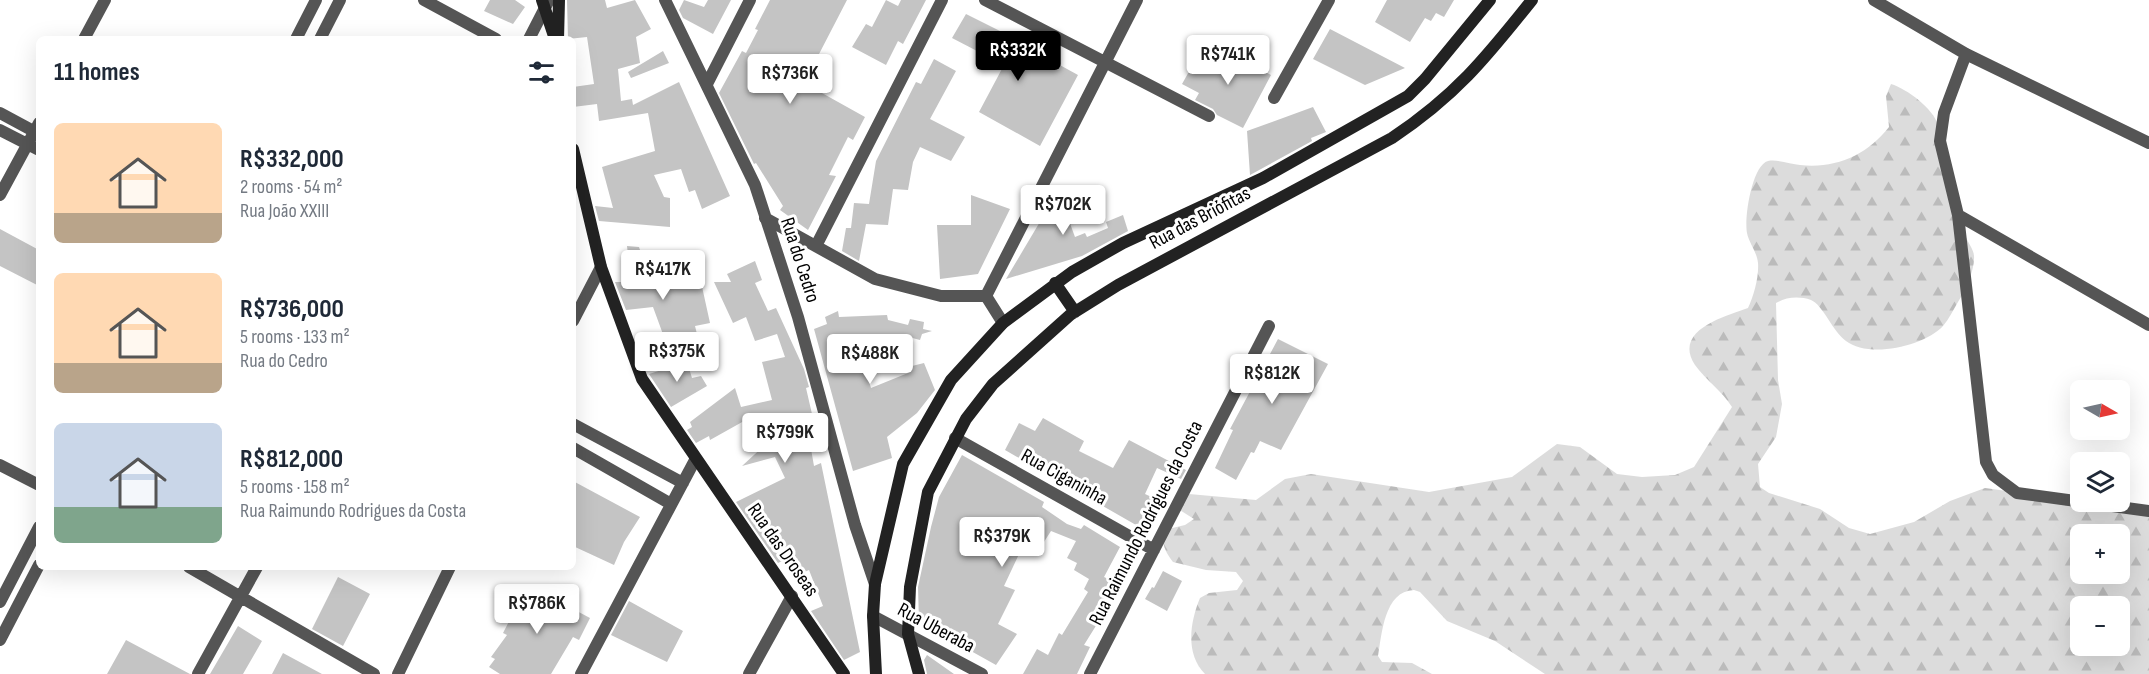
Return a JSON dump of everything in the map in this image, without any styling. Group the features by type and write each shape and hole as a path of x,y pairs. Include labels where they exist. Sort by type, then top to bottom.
{"street":[{"path":"86,36 105,0"},
{"path":"298,36 316,0"},
{"path":"322,36 340,0"},
{"path":"424,0 490,36"},
{"path":"556,36 559,0"},
{"name":"Rua do Cedro","path":"665,0 708,84 723,122 755,185 798,317 855,525 875,584 873,616 876,674"},
{"path":"708,84 750,0"},
{"path":"816,246 942,0"},
{"path":"986,0 1209,116"},
{"path":"986,296 1137,0"},
{"path":"1274,98 1329,0"},
{"name":"Rua das Briófitas","path":"875,584 903,464 951,380 1003,323 1055,283 1123,243 1263,178 1408,96 1425,79 1490,0"},
{"name":"Rua das Briófitas","path":"919,674 908,634 910,587 928,492 955,438 993,384 1075,312 1118,285 1392,138 1431,112 1481,65 1532,0"},
{"path":"1874,0 1966,54 2149,143"},
{"path":"545,4 555,36"},
{"path":"530,36 545,4"},
{"path":"1966,54 1944,113 1940,141 1958,215 1986,462 1993,475 2017,493 2149,511"},
{"path":"0,113 36,129"},
{"path":"0,130 36,148"},
{"path":"0,195 27,144 36,133"},
{"name":"Rua das Droseas","path":"576,161 602,267 642,379 695,460 792,596 844,674"},
{"path":"1958,215 2149,325"},
{"path":"765,218 875,279 942,296 986,296"},
{"path":"576,315 602,267"},
{"path":"1055,283 1075,312"},
{"path":"986,296 1003,323"},
{"name":"Rua Raimundo Rodrigues da Costa","path":"1090,674 1269,326"},
{"path":"576,426 683,483"},
{"name":"Rua Ciganinha","path":"955,438 1154,550"},
{"path":"576,450 671,504"},
{"path":"582,674 695,460"},
{"path":"0,465 36,483"},
{"path":"0,602 36,533"},
{"path":"0,640 36,570"},
{"path":"194,570 374,674"},
{"path":"198,674 254,570"},
{"path":"398,674 449,570"},
{"path":"749,674 792,596"},
{"name":"Rua Uberaba","path":"873,616 982,674"}],"green space":[{"path":"1891,84 1919,100 1935,119 1939,129 1949,189 1961,226 1974,254 1971,274 1961,297 1943,326 1923,339 1896,348 1868,349 1846,341 1820,307 1811,300 1793,298 1776,303 1778,380 1782,404 1776,437 1758,464 1760,487 1769,493 1820,509 1849,528 1870,534 1914,522 1950,501 1985,488 2070,500 2070,512 2130,512 2130,508 2149,511 2149,674 1545,674 1495,641 1447,621 1420,592 1414,590 1404,592 1390,606 1383,626 1378,656 1382,662 1412,663 1432,674 1205,674 1194,657 1191,637 1200,598 1209,593 1237,590 1243,581 1236,572 1206,570 1173,562 1168,554 1163,543 1164,530 1185,525 1194,519 1175,507 1189,494 1256,500 1285,479 1311,474 1429,492 1512,477 1557,444 1580,447 1617,474 1642,477 1675,475 1694,467 1732,407 1695,365 1690,353 1690,342 1705,326 1715,320 1748,308 1757,280 1758,263 1746,226 1750,193 1762,165 1768,161 1813,166 1838,162 1861,152 1889,127 1886,96"}],"building":[{"path":"490,0 515,0 525,7 513,24 484,11"},
{"path":"567,0 605,0 607,8 635,0 651,29 636,37 640,63 618,69 621,101 632,99 633,105 679,82 730,196 702,209 695,190 689,192 681,169 654,175 664,197 670,198 670,227 599,221 595,206 613,208 602,167 655,151 648,113 599,121 597,104 576,107 576,87 594,84 587,37 568,36"},
{"path":"684,0 704,7 708,0 731,0 713,34 683,18 679,10"},
{"path":"770,0 847,0 804,83 865,117 853,140 848,137 829,175 836,176 808,230 780,210 783,206 756,163 754,164 719,93 742,51 746,53"},
{"path":"886,0 898,6 901,0 926,0 903,44 898,41 886,65 852,47 866,24 872,27"},
{"path":"1387,0 1454,0 1444,17 1436,13 1431,21 1425,18 1410,42 1375,22"},
{"path":"966,14 1008,35 1006,38 1045,61 1047,58 1078,75 1040,146 979,112 1004,65 952,38"},
{"path":"1330,29 1405,68 1365,85 1313,59"},
{"path":"1222,49 1271,75 1243,128 1217,115 1213,109 1195,100 1199,93 1182,84 1195,61 1200,63 1205,55 1216,60"},
{"path":"663,51 669,63 631,78 628,72"},
{"path":"934,59 956,71 930,119 965,137 951,161 920,147 913,162 908,190 893,189 888,225 866,224 859,261 842,251 846,228 851,228 854,203 869,204 876,161 916,82 921,84"},
{"path":"1313,107 1326,132 1311,138 1312,141 1250,175 1247,131"},
{"path":"1088,188 1092,203 1065,210 1075,237 1085,233 1087,237 1108,228 1106,222 1123,215 1128,231 1082,256 1006,279 1044,215 1047,199"},
{"path":"971,195 1010,209 978,274 940,279 937,225 971,225"},
{"path":"0,229 36,248 36,284 0,266"},
{"path":"627,246 639,247 640,250 664,251 664,282 701,282 710,323 695,326 697,334 678,339 683,346 645,363 639,346 664,337 653,307 626,310 615,282 631,282"},
{"path":"755,261 762,280 755,283 768,311 776,308 804,369 809,387 806,388 812,414 805,415 814,466 821,463 860,652 844,660 811,611 823,606 809,570 800,574 792,556 778,563 736,502 785,478 775,457 742,466 767,443 761,425 747,428 744,421 710,440 709,436 696,443 687,430 692,427 690,422 735,388 741,407 772,400 762,362 785,357 777,334 755,341 746,317 733,323 714,282 731,282 727,274"},
{"path":"838,311 839,317 887,315 888,320 908,325 910,319 924,322 923,329 932,331 922,334 920,340 905,336 857,341 871,388 908,373 908,367 924,363 935,390 917,413 887,437 892,458 853,471 814,329 827,324 825,317"},
{"path":"1278,339 1328,364 1281,450 1260,441 1254,453 1251,452 1236,480 1215,468 1233,430 1230,429"},
{"path":"687,362 692,378 701,376 707,386 671,407 649,374"},
{"path":"1043,418 1084,441 1079,451 1113,468 1129,440 1186,470 1181,479 1157,468 1145,494 1158,500 1143,529 1005,450 1019,423 1035,431"},
{"path":"962,455 1044,502 1042,507 1067,524 1081,529 1084,525 1120,547 1104,577 1117,583 1105,607 1107,608 1084,645 1090,647 1077,674 1023,674 1037,649 1048,655 1059,633 1062,635 1088,592 1084,589 1089,579 1074,570 1077,563 1067,558 1076,541 1051,531 1042,545 1028,535 1004,586 1015,590 998,624 1017,634 996,665 919,622 918,587 931,527 939,497"},
{"path":"576,483 640,517 624,542 614,565 576,547"},
{"path":"1163,571 1182,581 1167,611 1145,599"},
{"path":"338,577 370,594 343,646 312,629"},
{"path":"528,585 590,618 579,640 573,637 551,674 500,674 489,667 495,659 491,657 507,635 503,633"},
{"path":"629,601 683,631 667,662 611,635"},
{"path":"238,626 262,641 243,674 210,674"},
{"path":"126,640 190,674 107,674"},
{"path":"283,653 322,674 272,674"},
{"path":"927,655 954,674 927,674 924,660"}]}
